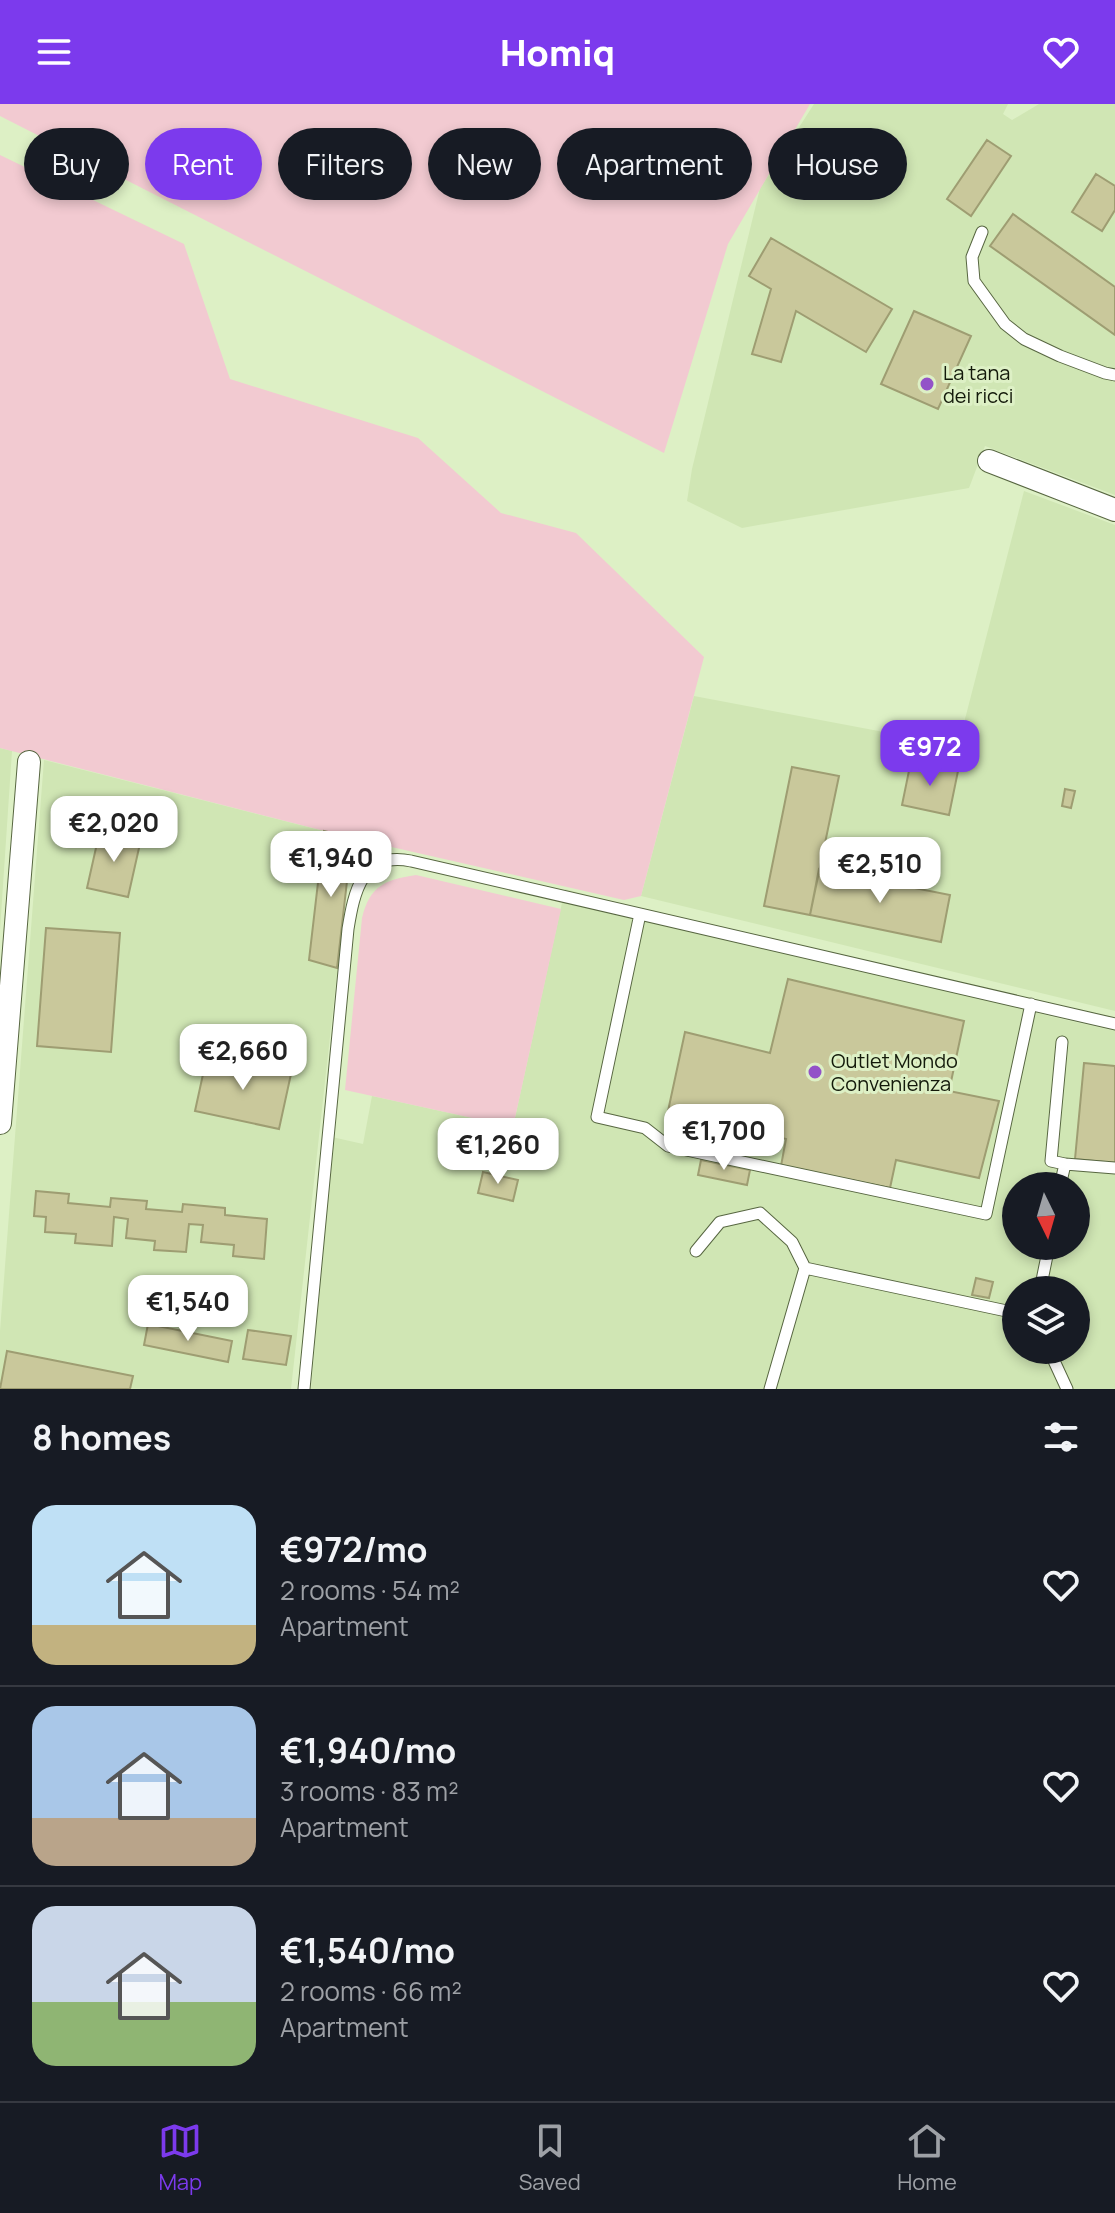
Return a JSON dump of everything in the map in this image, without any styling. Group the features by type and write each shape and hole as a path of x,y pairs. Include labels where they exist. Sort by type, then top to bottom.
{"street":[{"path":"989,461 1115,510"},
{"path":"0,1123 6,997 29,762"}],"lane":[{"path":"982,232 972,257 974,281 1005,324 1024,339 1060,356 1115,375"},
{"path":"304,1389 348,929 359,882 378,865 403,860 1115,1024"},
{"path":"640,914 597,1117 645,1128 668,1146 986,1214 1031,1004"},
{"path":"1062,1042 1051,1161 1115,1168"},
{"path":"1063,1172 1065,1164"},
{"path":"696,1251 720,1222 760,1213 792,1242 805,1268 770,1389"},
{"path":"805,1268 1002,1310"},
{"path":"1055,1364 1067,1389"}],"shaded area":[{"path":"0,104 810,104 796,128 768,128 768,176 728,244 664,453 166,200 262,200 262,128 145,128 145,190 129,181 129,128 24,128 0,116"},
{"path":"814,104 1008,104 1003,114 1012,120 1039,104 1115,104 1115,495 985,446 969,488 742,528 687,501 760,188 768,176 768,200 907,200 907,128 799,128"},
{"path":"0,155 24,167 24,200 93,200 184,244 230,379 418,438 501,513 576,533 704,657 641,896 624,900 352,838 0,748"},
{"path":"1024,491 1115,525 1115,1011 641,896 694,696 958,746"},
{"path":"0,748 12,751 0,930"},
{"path":"44,760 352,838 291,1389 0,1389 0,1331"},
{"path":"416,875 561,909 513,1127 345,1090 365,907 380,886"},
{"path":"565,889 1115,1031 1115,1389 311,1389 332,1137 363,1144 372,1096 513,1127"}],"building":[{"path":"987,140 1011,156 971,216 947,199"},
{"path":"1096,174 1115,186 1115,210 1102,231 1072,212"},
{"path":"1013,214 1115,287 1115,335 990,246"},
{"path":"771,238 892,309 866,352 796,311 781,362 752,354 771,289 749,276"},
{"path":"914,311 971,336 938,409 881,384"},
{"path":"911,761 958,771 949,815 902,805"},
{"path":"792,767 839,776 810,915 764,906"},
{"path":"1065,789 1075,791 1071,808 1062,806"},
{"path":"100,830 141,839 128,897 87,888"},
{"path":"324,831 352,838 337,968 309,960"},
{"path":"819,869 950,895 941,942 810,915"},
{"path":"46,928 120,933 111,1052 37,1046"},
{"name":"Outlet Mondo Convenienza","path":"788,979 964,1021 949,1091 999,1101 979,1178 896,1160 890,1188 781,1166 786,1139 668,1111 685,1032 770,1053"},
{"path":"207,1056 291,1074 279,1129 195,1111"},
{"path":"1084,1063 1115,1066 1115,1163 1075,1159"},
{"path":"701,1160 750,1170 747,1185 698,1175"},
{"path":"483,1172 518,1180 513,1201 478,1193"},
{"path":"36,1191 69,1194 68,1203 110,1207 111,1198 147,1201 146,1209 182,1212 183,1204 225,1208 225,1215 267,1219 264,1259 233,1256 234,1245 201,1242 203,1225 189,1224 186,1252 154,1250 155,1241 126,1238 128,1219 114,1217 112,1246 75,1243 76,1234 45,1232 46,1217 34,1216"},
{"path":"976,1278 993,1282 989,1298 972,1295"},
{"path":"148,1324 232,1341 228,1362 144,1345"},
{"path":"248,1330 291,1336 286,1365 243,1359"},
{"path":"7,1351 133,1376 130,1389 0,1389"}],"place":[{"name":"La tana dei ricci","path":"927,384"},
{"name":"Outlet Mondo Convenienza","path":"815,1072"}]}
